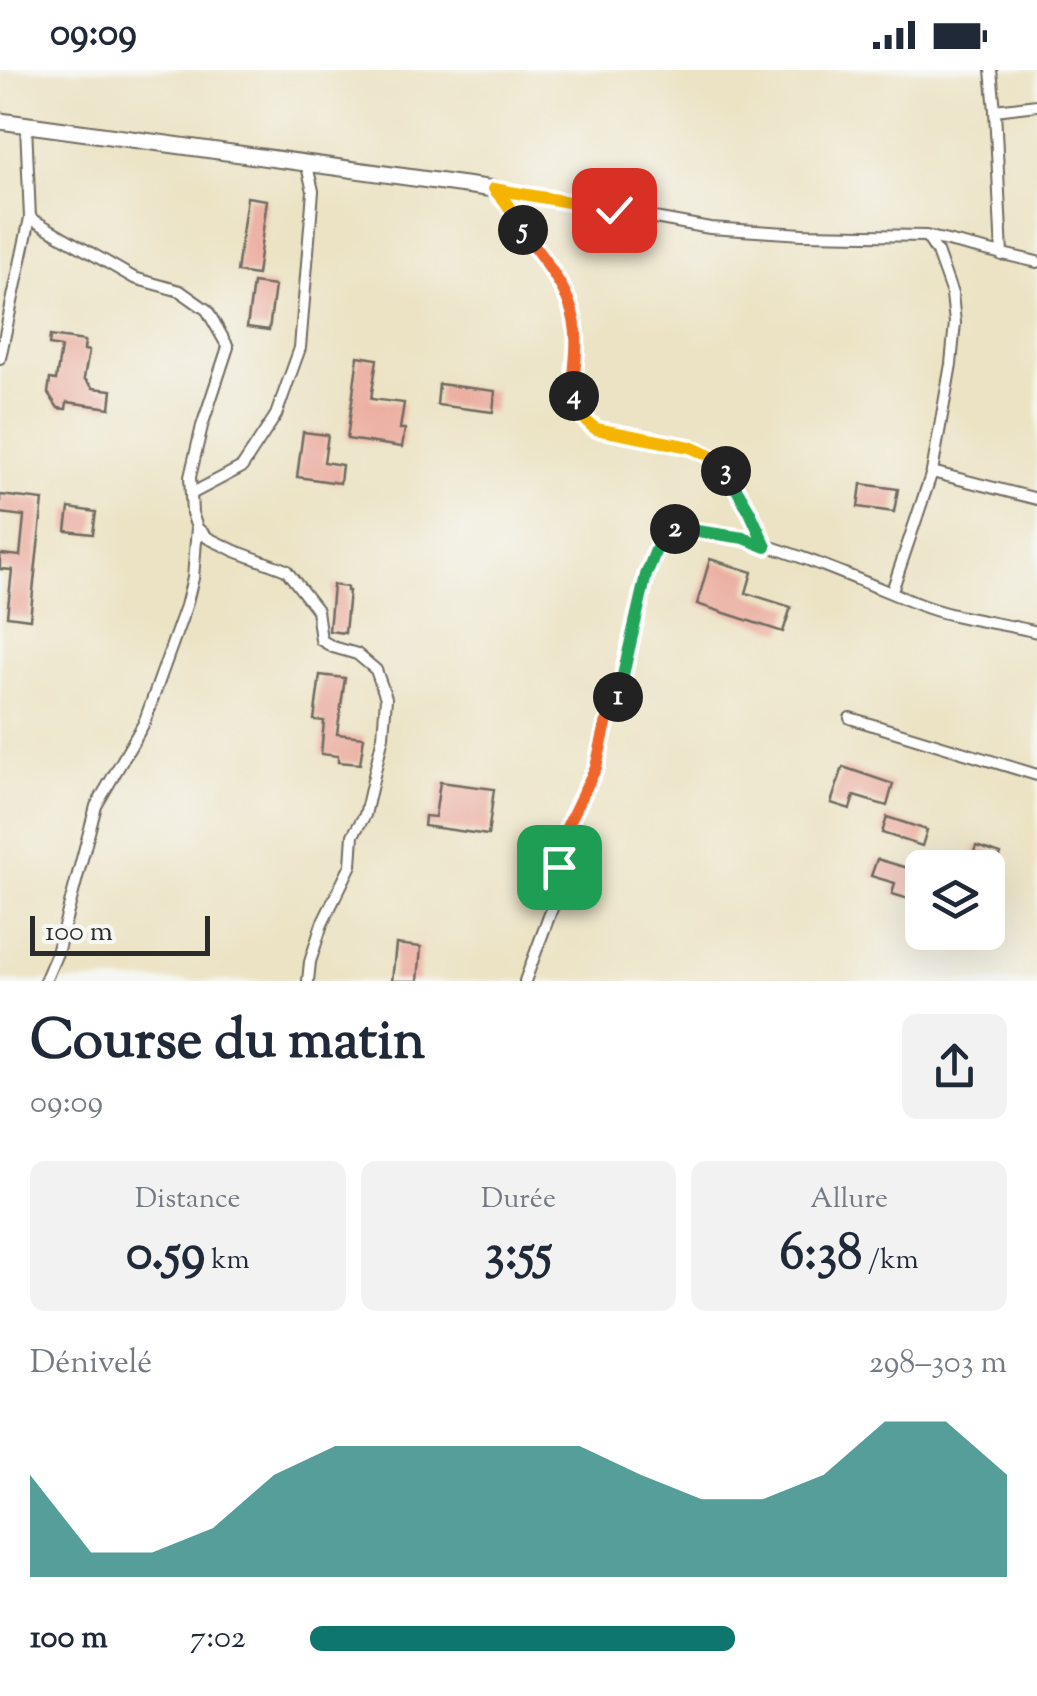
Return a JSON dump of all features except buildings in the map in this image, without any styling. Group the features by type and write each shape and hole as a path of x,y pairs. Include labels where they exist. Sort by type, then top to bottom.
{"street":[{"path":"991,70 1002,255"},
{"path":"995,110 1037,105"},
{"path":"0,120 494,189 710,228 926,236 1037,262"},
{"path":"0,358 30,218 26,124"},
{"path":"191,494 242,467 276,415 300,348 312,191 306,162"},
{"path":"494,189 571,302 576,336 573,392 578,412 596,429 690,447 710,456 724,468 766,547"},
{"path":"30,218 134,278 180,291 208,310 228,346 190,477 197,528 192,578 181,622 144,723 96,806 57,953 45,981"},
{"path":"892,592 932,472 955,323 952,294 938,252 926,236"},
{"path":"932,472 1037,499"},
{"path":"197,528 235,551 286,570 316,610 321,640 357,654 376,670 386,698 384,736 365,815 353,834 351,865 322,924 308,981"},
{"path":"524,981 554,903 567,827 596,767 606,724 619,694 646,575 660,540 677,528 744,538 816,562 918,604 1037,632"},
{"path":"850,718 1037,774"}],"route":[{"path":"559,867 567,827 596,767 606,724 619,694 646,575 660,540 677,528 744,538 766,547 724,468 710,456 690,447 596,429 578,412 573,392 576,336 571,302 494,189 614,210"}]}
